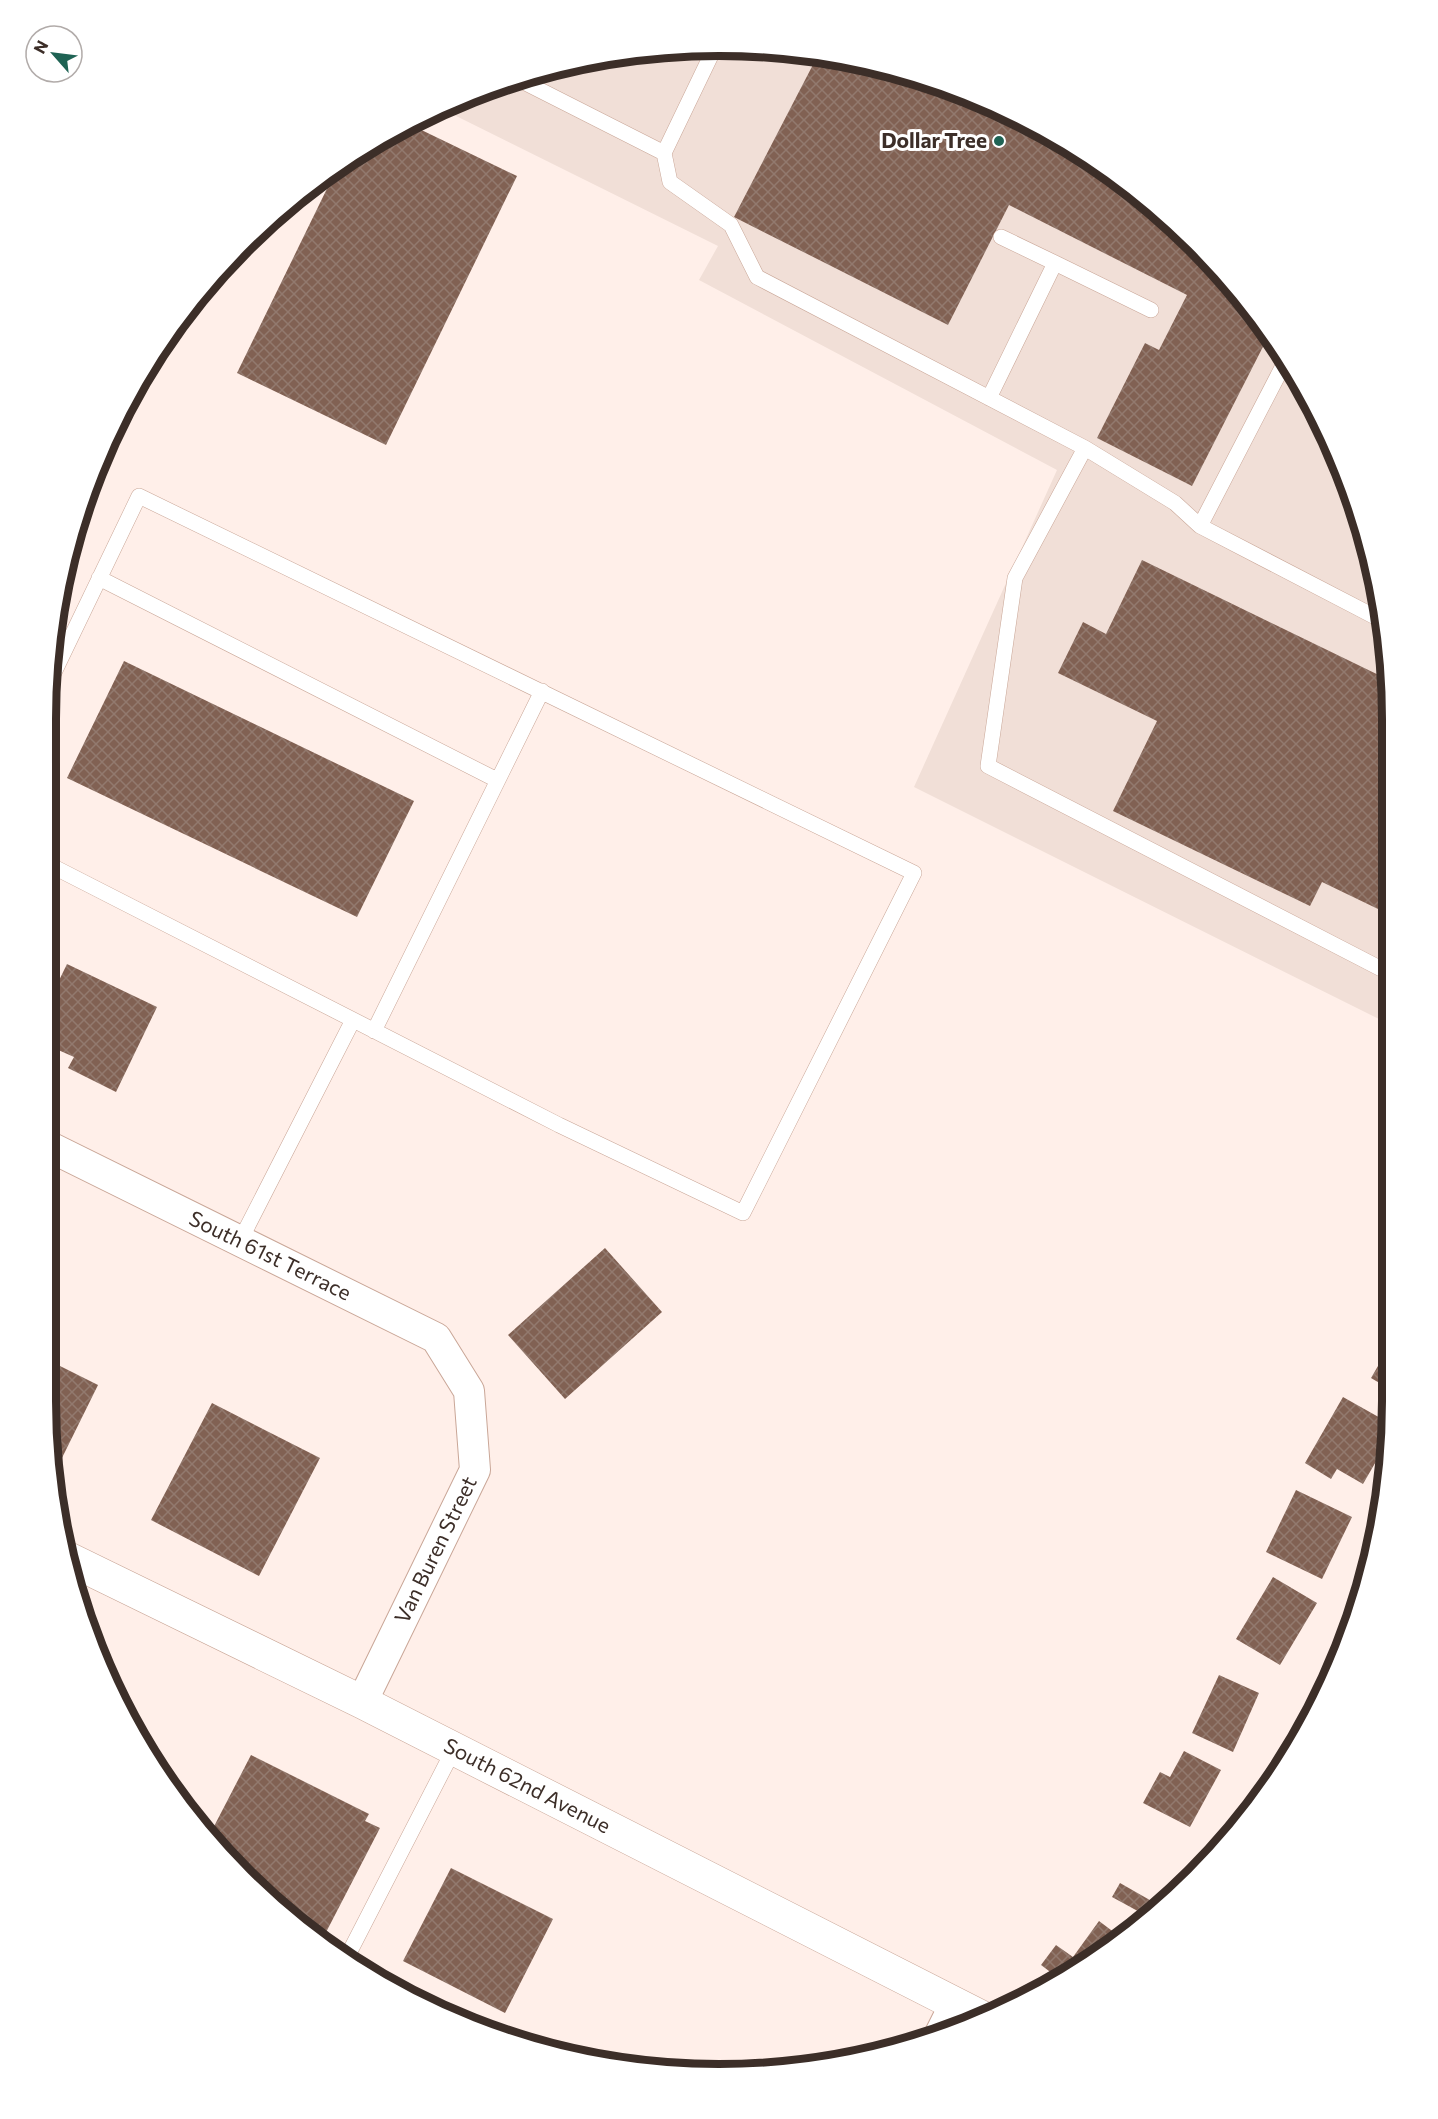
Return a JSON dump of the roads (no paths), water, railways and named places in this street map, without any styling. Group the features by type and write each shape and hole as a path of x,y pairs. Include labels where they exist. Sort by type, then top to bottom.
{"street":[{"name":"South 61st Terrace","path":"56,1150 436,1338 469,1391"},
{"name":"Van Buren Street","path":"362,1702 475,1470 469,1391"},
{"name":"South 62nd Avenue","path":"76,1562 362,1702 973,2013"},
{"path":"945,2023 955,2004"}],"lane":[{"path":"711,56 664,153 670,182 731,225 757,277 1085,448 1175,503 1200,526 1374,617"},
{"path":"528,84 664,153"},
{"path":"1002,237 1151,310"},
{"path":"989,398 1055,263"},
{"path":"1200,526 1282,368"},
{"path":"1085,448 1015,578 988,766 1382,969"},
{"path":"56,868 559,1125 743,1213 914,873 139,496 58,664"},
{"path":"99,578 497,780"},
{"path":"374,1031 542,691"},
{"path":"240,1241 352,1020"},
{"path":"350,1952 454,1749"}],"place":[{"name":"Dollar Tree","path":"999,141"}]}
